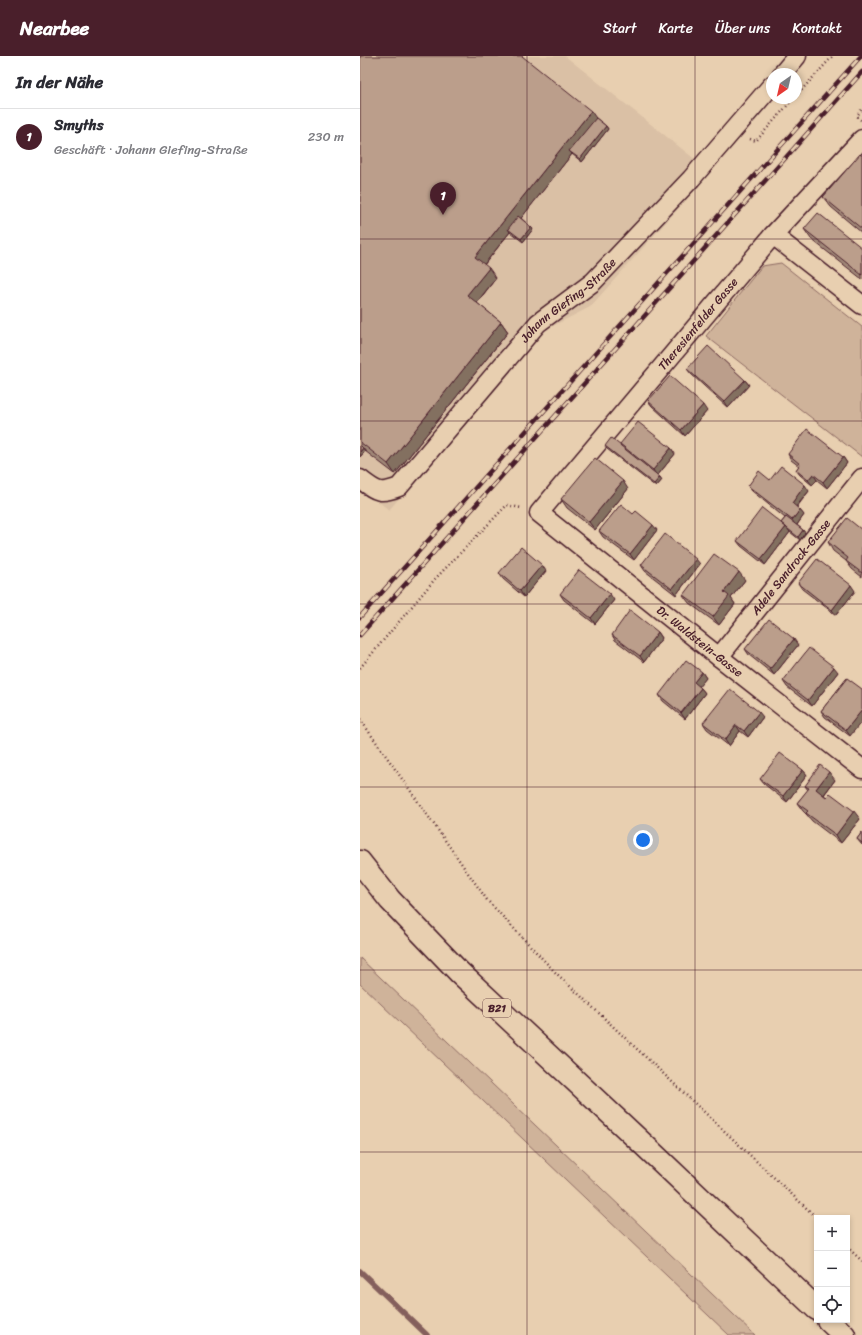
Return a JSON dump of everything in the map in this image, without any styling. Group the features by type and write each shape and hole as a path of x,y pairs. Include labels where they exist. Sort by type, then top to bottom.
{"main road":[{"name":"B21","path":"360,862 390,900 459,972 814,1306"},
{"path":"831,1323 844,1335"}],"street":[{"path":"787,68 797,56"},
{"name":"Johann Giefing-Straße","path":"360,479 374,490 387,491 399,487 538,323 593,282 691,179 766,92"},
{"name":"Theresienfelder Gasse","path":"539,513 773,235 862,139"},
{"path":"773,235 862,305"},
{"name":"Adele Sandrock-Gasse","path":"719,657 862,478"},
{"name":"Dr. Waldstein-Gasse","path":"539,513 862,769"}],"path":[{"path":"802,89 833,56"},
{"path":"729,135 756,141 789,104"},
{"path":"862,109 857,116 862,121"},
{"path":"360,668 435,579 508,505 539,513"},
{"path":"360,719 487,900 554,971 814,1215"},
{"path":"850,1250 862,1261"}],"shaded area":[{"path":"360,56 565,56 711,172 590,307 545,330 389,510 360,487"},
{"path":"781,263 862,327 862,457 706,336 762,266"},
{"path":"360,958 755,1335 729,1335 360,984"}],"building":[{"path":"360,56 522,56 591,111 475,257 489,268 467,295 501,322 388,464 360,442"},
{"path":"596,118 606,126 580,159 569,151"},
{"path":"860,154 862,156 862,229 823,197"},
{"path":"818,213 862,248 862,275 804,229"},
{"path":"518,216 531,227 521,239 508,229"},
{"path":"708,346 745,380 724,402 687,369"},
{"path":"670,376 703,405 681,430 648,401"},
{"path":"638,422 671,448 653,470 620,444"},
{"path":"807,429 843,457 823,482 813,474 808,480 796,470 800,464 788,454"},
{"path":"611,438 660,477 654,484 605,446"},
{"path":"360,445 363,448 360,452"},
{"path":"595,458 623,481 589,522 561,499"},
{"path":"781,466 805,485 792,503 800,510 792,520 748,486 759,471 770,480"},
{"path":"621,504 633,514 636,511 653,525 630,554 599,531"},
{"path":"762,508 786,527 761,559 737,541"},
{"path":"786,517 803,530 798,537 781,523"},
{"path":"847,518 862,530 862,573 846,561 848,558 828,542"},
{"path":"665,534 696,559 672,589 641,565"},
{"path":"521,547 542,565 520,591 499,573"},
{"path":"714,554 739,572 724,592 729,596 713,617 683,595"},
{"path":"817,559 851,585 832,610 798,583"},
{"path":"579,570 610,594 591,618 560,594"},
{"path":"630,610 658,632 640,656 612,635"},
{"path":"769,619 794,639 770,669 745,649"},
{"path":"809,648 834,667 808,700 783,681"},
{"path":"686,660 702,672 694,682 701,688 681,713 659,695"},
{"path":"847,678 862,689 862,710 846,730 821,711"},
{"path":"730,689 759,712 744,731 736,725 725,740 703,723"},
{"path":"780,753 803,770 783,796 760,779"},
{"path":"820,765 829,772 816,789 826,797 830,793 854,811 836,835 806,813 808,811 797,803 809,788 805,786"},
{"path":"862,832 862,843 857,839"}],"waterway":[{"path":"360,1271 427,1335"}],"railway":[{"path":"360,617 861,56"},
{"path":"360,635 862,72"}],"place":[{"name":"Smyths","path":"443,215"}]}
